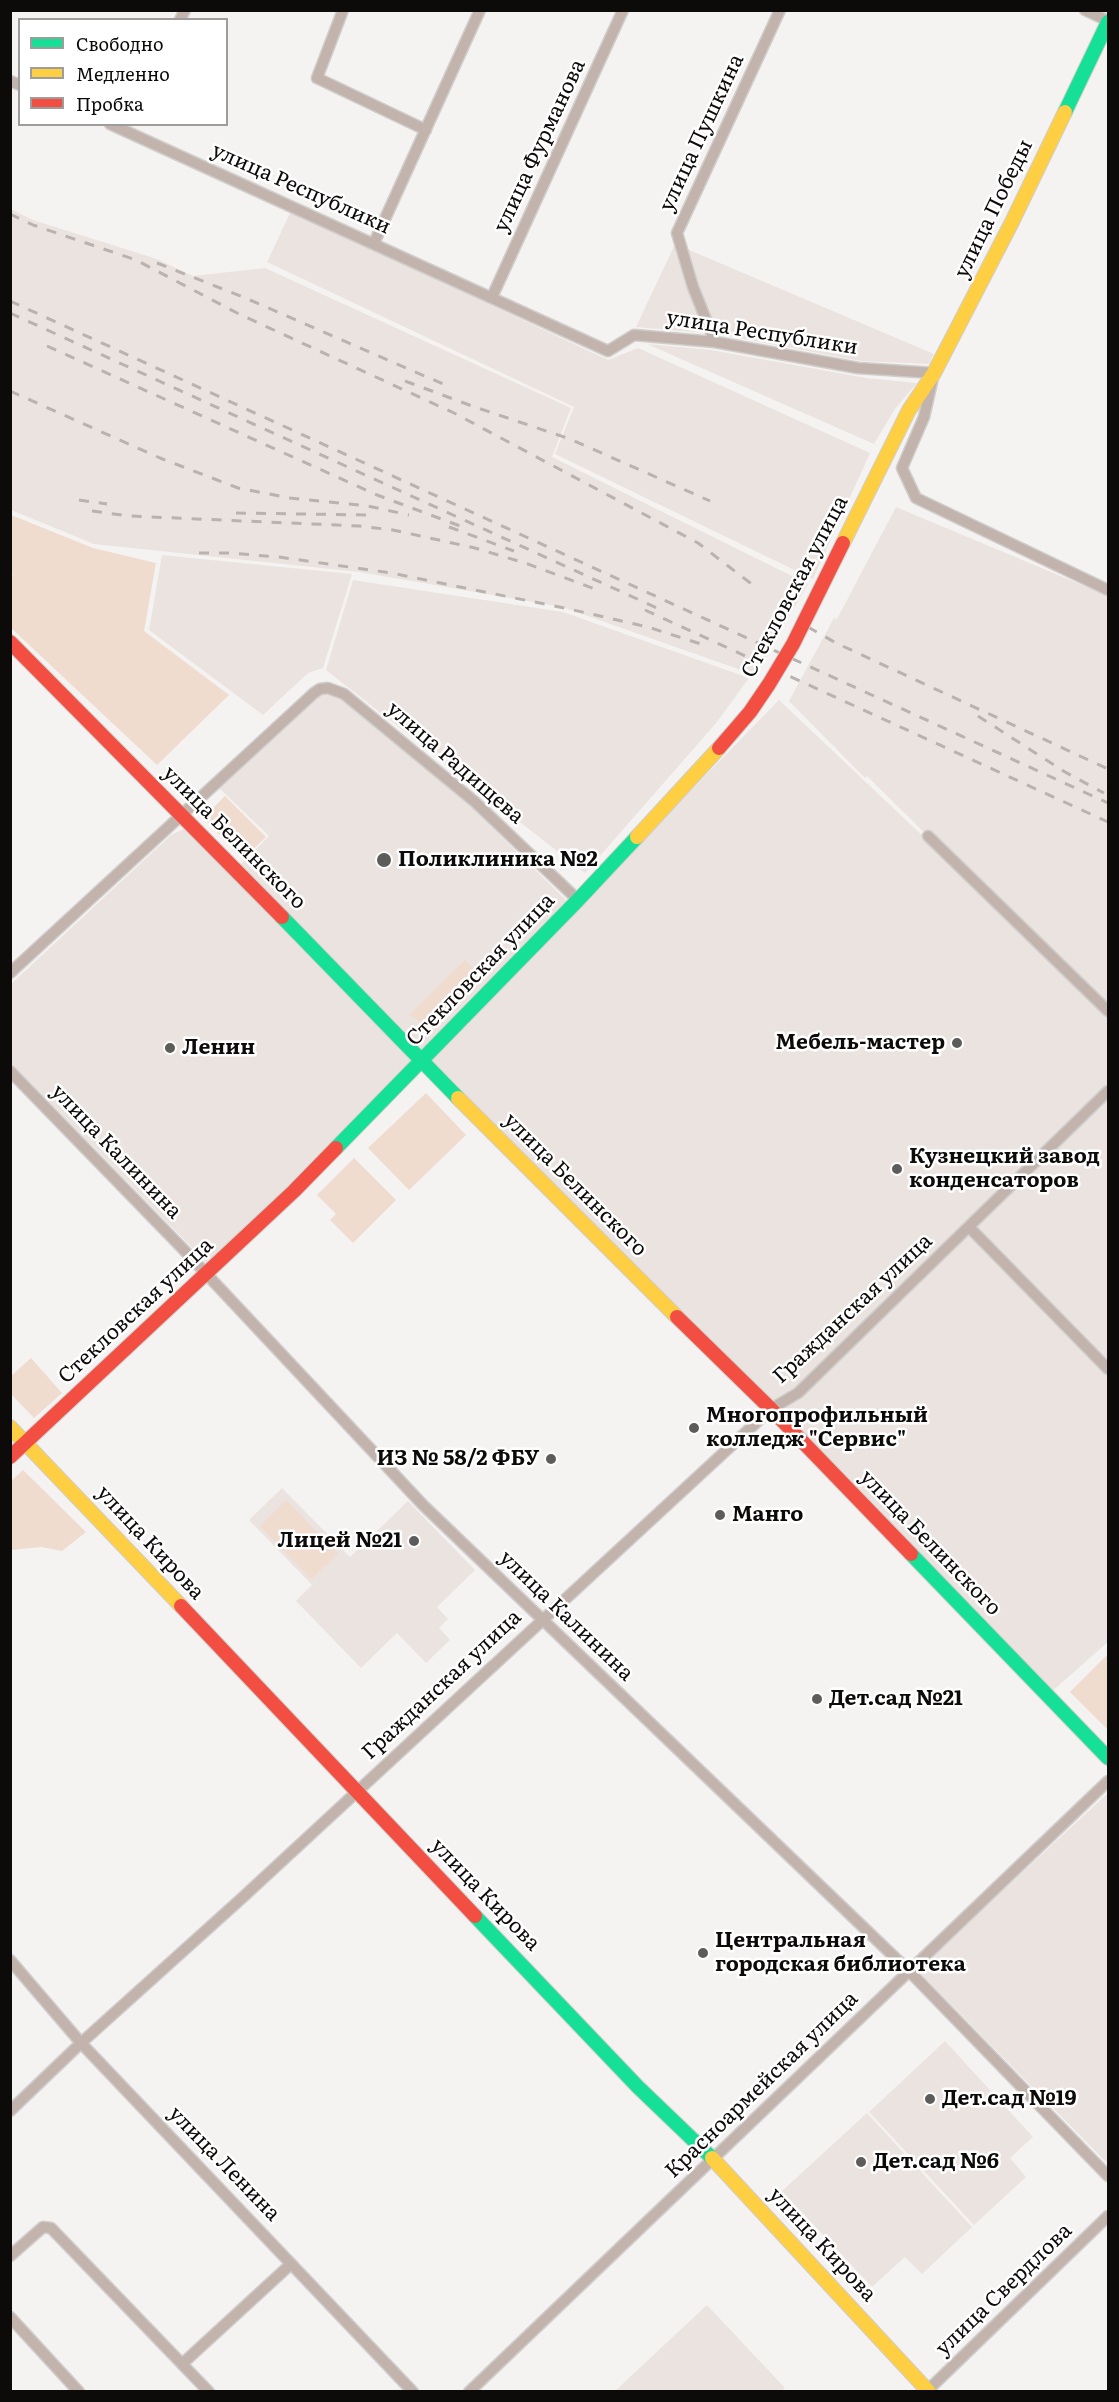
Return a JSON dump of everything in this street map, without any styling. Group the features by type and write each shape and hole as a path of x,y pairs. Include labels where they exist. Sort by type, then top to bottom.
{"street":[{"path":"343,10 317,78 426,130"},
{"path":"374,243 480,10"},
{"name":"улица Фурманова","path":"492,297 623,10"},
{"name":"улица Пушкина","path":"715,342 693,287 677,233 780,10"},
{"path":"1085,10 1108,22"},
{"name":"улица Победы","path":"909,410 934,373 1012,222 1108,22"},
{"name":"улица Республики","path":"132,129 608,351 634,335 715,342 858,368 934,373"},
{"path":"934,373 924,417 902,468 916,498 1108,590"},
{"name":"Стекловская улица","path":"10,1457 294,1191 578,900 750,712 793,644 909,410"},
{"name":"улица Белинского","path":"10,642 423,1060 536,1178 771,1409 1108,1758"},
{"name":"улица Радищева","path":"183,816 314,693 328,688 344,694 475,802 578,900"},
{"path":"10,974 183,816"},
{"path":"928,837 1108,1011"},
{"name":"улица Калинина","path":"10,1071 207,1274 423,1505 909,1971 1108,2176"},
{"name":"Гражданская улица","path":"10,2111 81,2043 771,1409 798,1393 1108,1091"},
{"path":"969,1227 1108,1369"},
{"name":"улица Кирова","path":"10,1427 638,2087 713,2159 927,2391"},
{"name":"Красноармейская улица","path":"469,2391 1108,1781"},
{"name":"улица Ленина","path":"10,1960 81,2043 413,2391"},
{"name":"улица Свердлова","path":"927,2391 1025,2299 1108,2216"},
{"path":"10,2256 43,2227 51,2228 209,2391"},
{"path":"182,2364 291,2264"},
{"path":"10,2317 79,2391"}],"shaded area":[{"path":"11,209 33,220 157,259 193,276 265,268 571,408 552,457 808,584 755,675 562,607 359,572 94,544 11,510"},
{"path":"291,211 608,360 638,348 870,453 813,579 555,454 574,407 267,262"},
{"path":"675,244 934,354 929,364 861,361 717,334 636,327"},
{"path":"647,344 711,350 866,378 917,383 895,409 874,444"},
{"path":"896,507 1108,596 1108,1642 1050,1693 428,1060 779,700 1036,943 867,776 865,778 789,701 834,618 837,619"},
{"path":"11,515 93,548 156,563 144,631 229,695 157,765 11,628 11,578 13,574 10,572"},
{"path":"162,555 352,574 323,668 308,673 263,715 149,630"},
{"path":"353,580 563,612 749,678 717,722 585,873 326,670"},
{"path":"331,693 340,696 472,808 569,903 421,1054 239,866 269,836 218,787 318,694"},
{"path":"225,796 266,837 243,859 203,818"},
{"path":"186,828 413,1061 209,1265 11,1063 11,984 171,835"},
{"path":"465,960 480,975 432,1021 422,1022 409,1015"},
{"path":"426,1093 466,1135 409,1190 368,1148"},
{"path":"354,1158 396,1200 353,1243 330,1220 336,1214 317,1195"},
{"path":"31,1358 62,1393 34,1418 10,1393 11,1376"},
{"path":"23,1470 86,1532 62,1551 41,1547 11,1550 11,1481"},
{"path":"282,1488 350,1557 408,1501 475,1570 437,1607 448,1619 439,1628 450,1640 426,1663 397,1633 361,1668 296,1601 312,1585 249,1520"},
{"path":"286,1500 338,1554 311,1579 260,1526"},
{"path":"1108,1654 1108,1730 1070,1692"},
{"path":"1108,1793 1108,2164 917,1970"},
{"path":"945,2041 1033,2137 1010,2158 1026,2177 974,2225 869,2112"},
{"path":"867,2113 972,2227 922,2274 905,2257 872,2287 782,2191"},
{"path":"707,2305 785,2388 780,2392 615,2391"}],"railway":[{"path":"10,214 33,225 136,260 239,314 454,413 698,543 753,585"},
{"path":"157,263 243,297 450,387"},
{"path":"10,301 1108,803"},
{"path":"10,313 657,608"},
{"path":"47,346 377,495 460,526"},
{"path":"405,381 570,439 710,501"},
{"path":"10,391 160,458 238,488 290,498 368,506 409,515"},
{"path":"79,500 107,504"},
{"path":"92,511 129,516 359,526 393,530 475,548 525,563 595,589"},
{"path":"236,513 371,515"},
{"path":"449,527 514,551"},
{"path":"199,553 279,557 391,573 648,627 704,645"},
{"path":"645,610 1108,822"},
{"path":"808,627 836,643 1108,769"},
{"path":"978,716 1065,772 1104,793"}],"traffic: fast":[{"path":"1065,112 1108,22"},
{"path":"336,1148 637,837"},
{"path":"282,917 458,1098"},
{"path":"911,1554 1108,1758"},
{"path":"475,1916 638,2087 712,2158"}],"traffic: slow":[{"path":"843,543 909,410 934,373 1012,222 1065,112"},
{"path":"637,837 719,748"},
{"path":"458,1098 677,1317"},
{"path":"10,1427 181,1606"},
{"path":"712,2158 929,2392"}],"traffic: jam":[{"path":"719,748 750,712 769,684 793,644 843,543"},
{"path":"10,642 282,917"},
{"path":"10,1457 294,1191 336,1148"},
{"path":"677,1317 771,1409 911,1554"},
{"path":"181,1606 475,1916"}],"place":[{"name":"Поликлиника №2","path":"384,860"},
{"name":"Мебель-мастер","path":"957,1043"},
{"name":"Ленин","path":"170,1048"},
{"name":"Кузнецкий завод конденсаторов","path":"897,1169"},
{"name":"Многопрофильный колледж \"Сервис\"","path":"694,1428"},
{"name":"ИЗ № 58/2 ФБУ","path":"551,1459"},
{"name":"Манго","path":"720,1515"},
{"name":"Лицей №21","path":"414,1541"},
{"name":"Дет.сад №21","path":"817,1699"},
{"name":"Центральная городская библиотека","path":"703,1953"},
{"name":"Дет.сад №19","path":"930,2099"},
{"name":"Дет.сад №6","path":"861,2162"}]}
